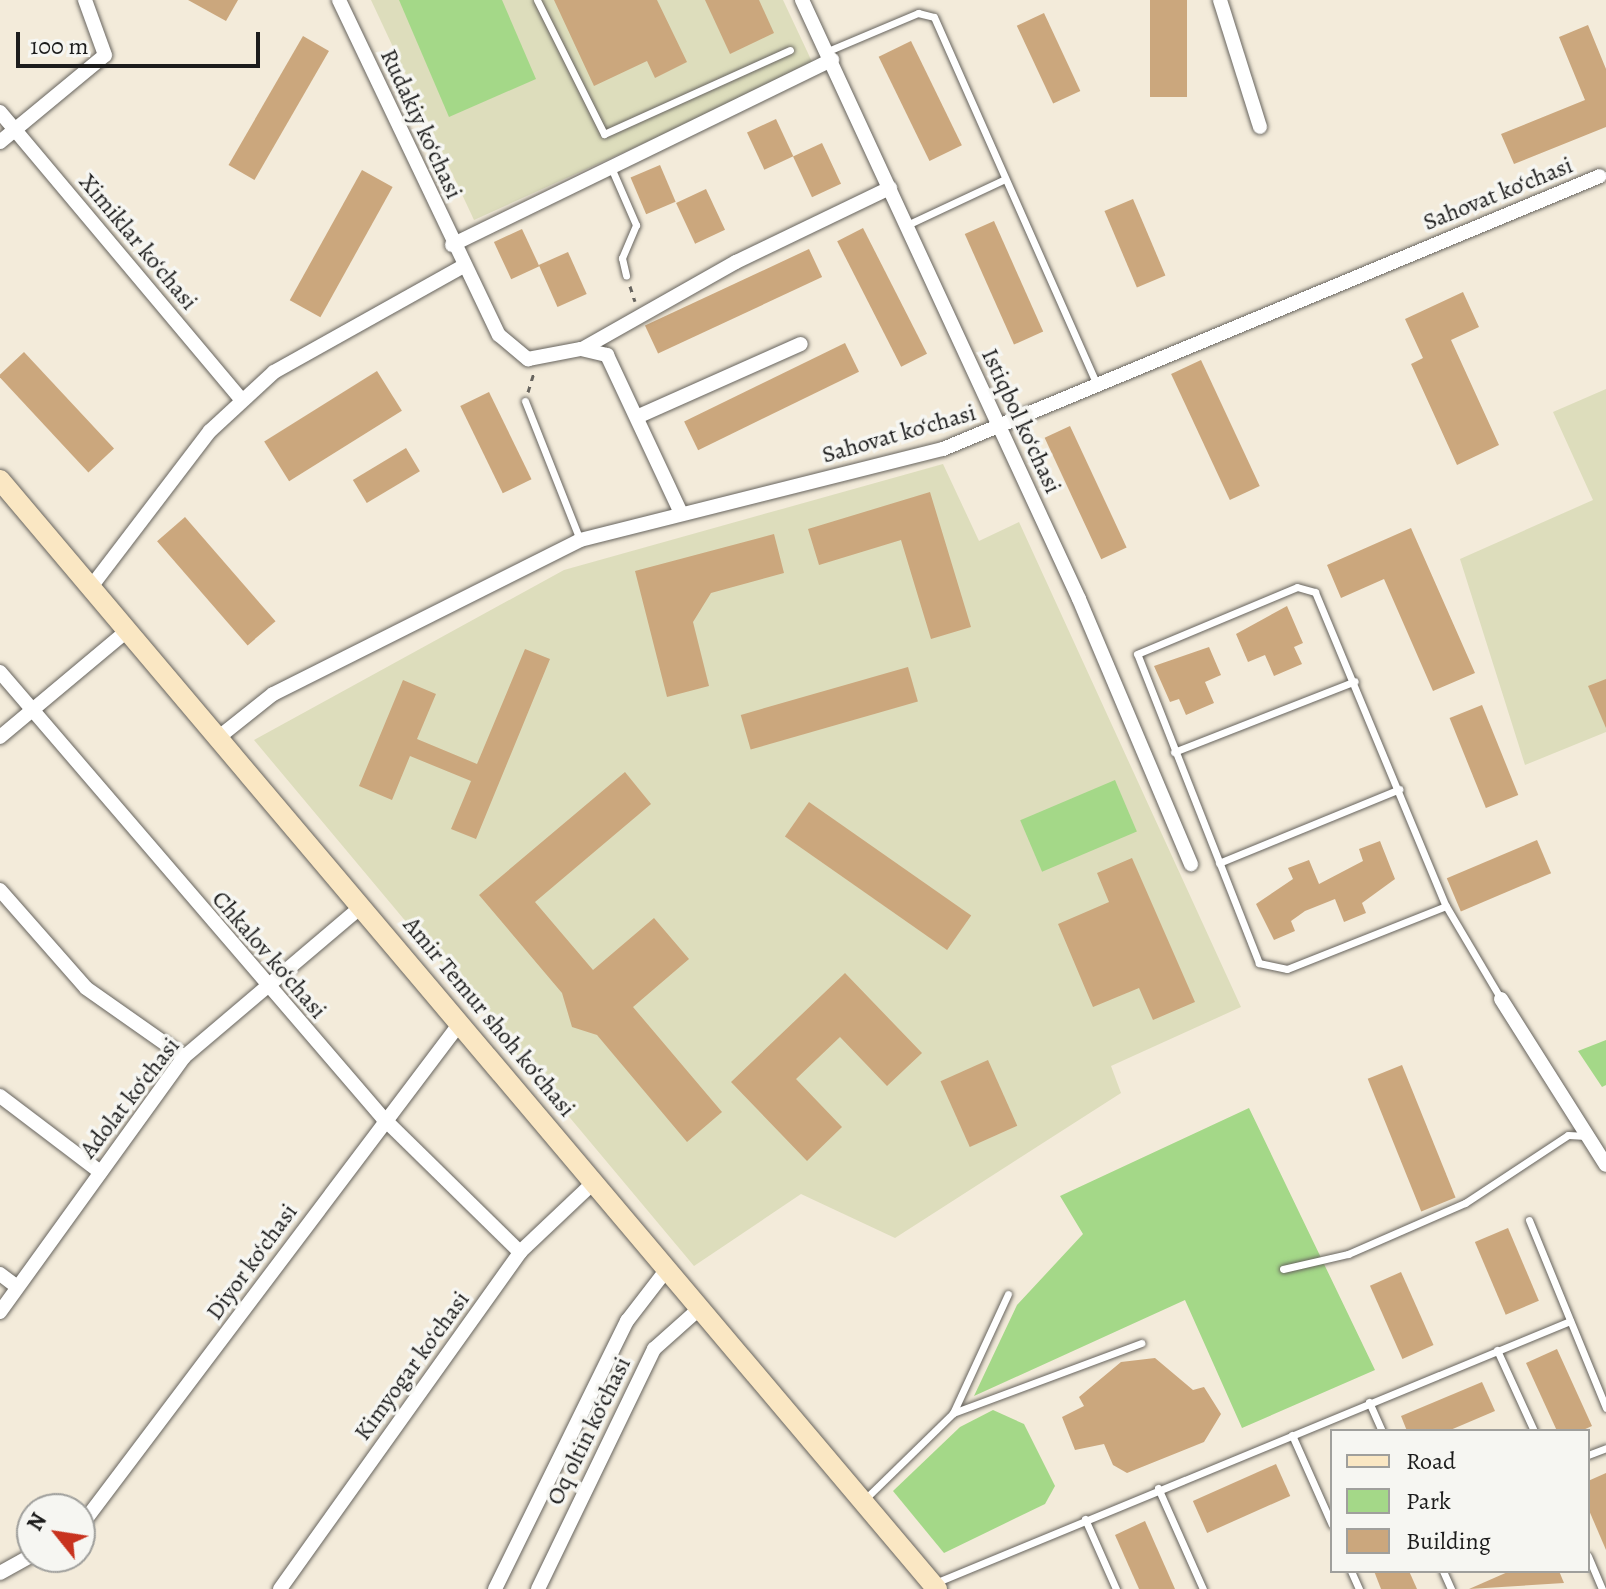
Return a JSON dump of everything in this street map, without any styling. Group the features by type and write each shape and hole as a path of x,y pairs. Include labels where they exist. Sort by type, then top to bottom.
{"main road":[{"name":"Amir Temur shoh ko‘chasi","path":"0,480 935,1586"}],"street":[{"path":"0,142 105,55 85,0"},
{"name":"Rudakiy ko‘chasi","path":"339,0 462,267 508,346 540,358"},
{"name":"Istiqbol ko‘chasi","path":"802,0 999,428 1191,864"},
{"path":"1220,0 1260,127"},
{"path":"452,245 613,172 830,56"},
{"name":"Ximiklar ko‘chasi","path":"0,112 242,400"},
{"name":"Sahovat ko‘chasi","path":"219,737 273,694 580,540 943,449 999,428 1095,381 1600,176"},
{"path":"540,358 581,349 890,188"},
{"path":"91,587 242,400 274,372 462,267"},
{"path":"639,416 801,344"},
{"path":"581,349 613,361 681,513"},
{"path":"0,737 128,630"},
{"name":"Chkalov ko‘chasi","path":"0,672 383,1118 520,1252"},
{"path":"0,890 86,988 184,1057"},
{"name":"Adolat ko‘chasi","path":"0,1312 184,1057 361,907"},
{"path":"1501,999 1606,1165"},
{"name":"Diyor ko‘chasi","path":"96,1515 383,1118 460,1023"},
{"path":"0,1096 100,1172"},
{"name":"Kimyogar ko‘chasi","path":"280,1589 520,1252 594,1182"},
{"path":"495,1589 627,1321 667,1269"},
{"path":"0,1274 17,1287"},
{"name":"Oq oltin ko‘chasi","path":"538,1589 654,1349 700,1308"}],"lane":[{"path":"537,0 595,129 604,134 790,50"},
{"path":"830,56 918,13 934,17 1095,381"},
{"path":"613,172 636,225 622,258 626,276"},
{"path":"907,225 1005,179"},
{"path":"525,401 580,540"},
{"path":"1446,906 1272,969 1259,963 1137,654 1297,587 1321,600 1446,906 1501,999"},
{"path":"1174,752 1355,681"},
{"path":"1219,863 1399,789"},
{"path":"1283,1269 1348,1254 1465,1203 1568,1135 1589,1136"},
{"path":"1529,1220 1606,1408"},
{"path":"863,1501 953,1413 1008,1294"},
{"path":"935,1586 1158,1488 1570,1321"},
{"path":"953,1413 1141,1343"},
{"path":"1497,1350 1533,1429"},
{"path":"1369,1402 1381,1429"},
{"path":"1292,1435 1330,1520"},
{"path":"1158,1488 1203,1589"},
{"path":"1085,1519 1116,1589"},
{"path":"1590,1561 1602,1589"}],"path":[{"path":"626,276 641,316"},
{"path":"525,401 540,358"}],"shaded area":[{"path":"371,0 783,0 814,66 474,220"},
{"path":"1606,389 1606,732 1525,765 1460,559 1593,500 1553,412"},
{"path":"943,464 979,541 1019,522 1241,1007 1111,1066 1121,1093 895,1238 801,1194 694,1266 254,740 564,570"}],"green space":[{"path":"399,0 502,0 536,79 449,117"},
{"path":"1115,780 1137,832 1042,872 1020,820"},
{"path":"1606,1040 1606,1085 1602,1087 1578,1051"},
{"path":"1249,1108 1375,1370 1242,1428 1185,1300 974,1396 1017,1305 1083,1234 1060,1196"},
{"path":"993,1410 1024,1424 1055,1486 1045,1504 944,1553 893,1491 960,1427"}],"building":[{"path":"188,0 238,0 226,21"},
{"path":"554,0 657,0 687,62 655,78 647,61 594,86"},
{"path":"705,0 759,0 774,33 730,54"},
{"path":"1150,0 1187,0 1187,97 1150,97"},
{"path":"1044,13 1080,91 1053,104 1017,26"},
{"path":"1588,25 1606,69 1606,127 1514,164 1501,134 1585,100 1559,37"},
{"path":"303,36 329,51 254,180 228,165"},
{"path":"911,41 962,145 929,161 879,57"},
{"path":"776,119 793,156 764,170 747,133"},
{"path":"822,143 841,184 812,197 793,157"},
{"path":"660,165 676,202 646,214 631,178"},
{"path":"362,170 393,187 320,317 290,300"},
{"path":"706,189 725,230 695,244 676,203"},
{"path":"1133,199 1165,275 1137,288 1104,211"},
{"path":"994,221 1043,332 1014,345 965,234"},
{"path":"863,228 927,354 901,367 837,241"},
{"path":"522,229 539,266 511,279 494,242"},
{"path":"809,249 822,277 658,354 645,325"},
{"path":"568,252 587,294 557,307 539,265"},
{"path":"1463,292 1479,327 1451,340 1499,445 1457,465 1411,364 1423,358 1405,319"},
{"path":"845,343 859,372 698,450 684,421"},
{"path":"24,352 114,449 88,472 0,378"},
{"path":"1201,360 1260,486 1230,500 1171,374"},
{"path":"377,371 402,411 289,481 264,441"},
{"path":"489,392 532,479 503,493 460,406"},
{"path":"1070,426 1127,547 1101,559 1045,438"},
{"path":"406,448 420,471 367,503 353,480"},
{"path":"930,492 971,627 931,639 901,540 819,565 808,529"},
{"path":"185,517 276,621 248,645 157,541"},
{"path":"1411,528 1475,673 1433,691 1384,579 1341,598 1327,565"},
{"path":"774,534 784,573 711,593 693,622 709,686 667,697 635,571"},
{"path":"1287,606 1303,643 1294,647 1302,664 1274,676 1265,655 1248,662 1236,634"},
{"path":"1209,647 1221,675 1205,682 1214,703 1186,715 1179,699 1170,702 1154,666"},
{"path":"525,649 550,659 476,839 451,829 471,781 410,756 392,800 359,786 403,680 436,694 417,739 477,764"},
{"path":"908,667 918,702 751,750 741,715"},
{"path":"1606,679 1606,728 1588,686"},
{"path":"1482,705 1518,795 1486,808 1450,718"},
{"path":"625,772 651,804 535,902 593,970 654,918 689,959 633,1007 722,1112 687,1142 597,1035 572,1027 562,993 479,895"},
{"path":"809,802 971,916 947,950 785,836"},
{"path":"1537,840 1551,873 1461,911 1447,878"},
{"path":"1380,841 1395,879 1362,903 1366,913 1344,922 1335,899 1305,911 1291,921 1295,931 1274,940 1256,904 1293,879 1288,868 1309,860 1319,884 1363,861 1359,849"},
{"path":"1132,858 1195,1002 1153,1020 1139,988 1093,1007 1058,924 1109,902 1097,873"},
{"path":"845,973 922,1053 887,1086 840,1037 796,1079 842,1127 807,1161 731,1082"},
{"path":"988,1060 1017,1126 970,1147 940,1081"},
{"path":"1402,1065 1456,1198 1421,1211 1368,1079"},
{"path":"1508,1228 1539,1301 1506,1315 1475,1242"},
{"path":"1401,1272 1434,1345 1402,1359 1370,1286"},
{"path":"1557,1349 1592,1426 1585,1429 1556,1429 1526,1363"},
{"path":"1155,1358 1193,1390 1204,1387 1221,1414 1204,1442 1127,1473 1113,1465 1104,1444 1075,1450 1062,1417 1084,1406 1079,1397 1121,1362"},
{"path":"1482,1382 1495,1411 1453,1429 1406,1429 1401,1416"},
{"path":"1276,1464 1290,1496 1207,1533 1193,1501"},
{"path":"1606,1473 1606,1550 1590,1513 1590,1480"},
{"path":"1145,1521 1175,1589 1139,1589 1115,1535"},
{"path":"1375,1573 1410,1573 1417,1589 1381,1589"},
{"path":"1505,1573 1560,1573 1564,1583 1469,1589"}]}
